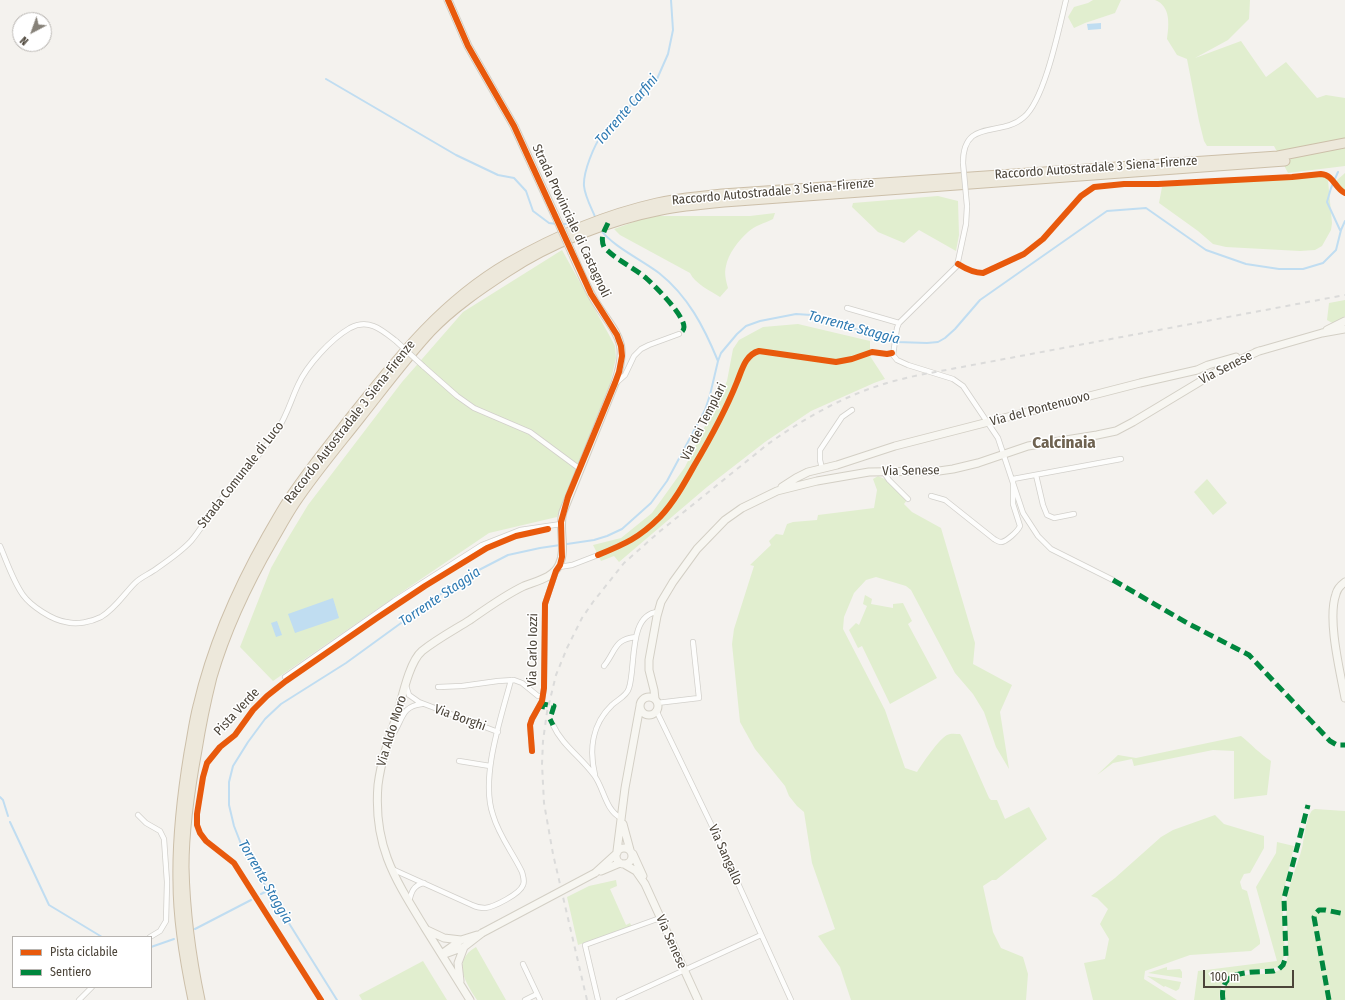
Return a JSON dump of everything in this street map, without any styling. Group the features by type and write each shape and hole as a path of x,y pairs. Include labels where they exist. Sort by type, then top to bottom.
{"highway":[{"name":"Raccordo Autostradale 3 Siena-Firenze","path":"193,1000 180,916 178,883 180,818 186,769 197,707 213,655 235,598 257,553 288,500 323,452 397,358 427,325 459,297 505,264 575,233 659,202 722,194 1278,156 1345,143"},
{"name":"Raccordo Autostradale 3 Siena-Firenze","path":"618,218 661,210 724,202 1280,162 1345,149"},
{"name":"Raccordo Autostradale 3 Siena-Firenze","path":"200,1000 191,951 185,893 184,866 190,789 204,710 213,676 240,602 294,504 380,392 432,330 462,304 508,271 575,233"},
{"path":"187,967 190,1000"}],"main road":[{"name":"Strada Provinciale di Castagnoli","path":"448,0 468,46 514,126 594,299 614,329 620,342 622,359 615,383 565,508 561,527 562,554 557,569"},
{"path":"1322,333 1345,321"},
{"path":"1259,351 1322,333 1345,329"},
{"name":"Via del Pontenuovo","path":"777,491 796,478 812,471 842,464 895,446 1140,383 1197,370 1259,351"},
{"name":"Via Senese","path":"656,704 650,673 649,657 658,612 663,598 687,562 707,538 737,511 754,501 777,491 815,481 883,471 945,470 971,465 1037,444 1097,435 1121,429 1226,366 1259,351"},
{"path":"1200,381 1207,373 1207,370 1204,367"},
{"path":"812,471 809,477 815,481"},
{"name":"Via Aldo Moro","path":"470,1000 409,902 390,868 381,837 378,807 381,770 414,661 423,651 513,592 557,569"},
{"path":"1345,582 1337,591 1332,613 1345,698"},
{"name":"Via Senese","path":"617,852 634,730 641,701 646,698 648,691 650,673"},
{"path":"640,706 642,711 646,714 652,714 656,704 650,697 646,698"},
{"name":"Via Senese","path":"634,730 646,714"},
{"name":"Via Senese","path":"621,818 631,852 698,1000"},
{"path":"442,955 461,940 482,933 595,873 631,861 631,852 625,848 617,852 595,873"},
{"path":"617,852 616,858 622,864"},
{"name":"Via Senese","path":"622,864 636,871 645,884"},
{"path":"426,930 444,938 461,940"},
{"path":"442,955 464,948 482,933"},
{"path":"460,985 458,963 464,948"}],"street":[{"path":"1066,0 1046,75 1033,108 1018,122 1004,127 983,131 972,137 966,145 964,154 967,206 966,228 958,264 946,278 899,323 892,353 894,358 904,363 921,370 950,378 959,383 970,395 996,435 1013,479 1024,515 1038,536 1045,544 1055,551 1113,580"},
{"path":"847,308 899,323"},
{"name":"Strada Comunale di Luco","path":"0,546 23,596 46,614 65,622 76,623 88,622 102,616 116,605 136,582 170,559 190,542 222,497 277,431 287,415 298,385 306,371 327,347 351,328 366,324 372,325 381,330 396,341 457,396 474,408 530,432 580,469"},
{"path":"615,383 625,375 634,356 641,349 679,334"},
{"path":"822,469 819,455 822,446 842,417 852,410"},
{"path":"1013,479 1121,459"},
{"path":"883,471 889,480 908,499"},
{"path":"1036,475 1043,505 1047,515 1054,518 1074,514"},
{"path":"931,496 945,500 996,540 1003,542 1020,526 1013,504 1013,479"},
{"path":"286,677 401,597 482,545 515,531 534,527 561,527"},
{"path":"557,569 598,555"},
{"name":"Via Carlo Iozzi","path":"532,751 530,724 542,701 545,685 545,604 557,569"},
{"path":"621,818 616,815 608,804 595,775 592,758 594,732 604,713 628,691 638,627 644,618 649,614 658,612"},
{"path":"604,666 620,641 626,638 636,637"},
{"path":"656,704 699,698 693,642"},
{"path":"390,868 472,905 485,908 515,894 523,886 524,880 522,872 498,828 490,808 488,791 490,766 511,680"},
{"path":"438,687 462,686 511,680 522,683 538,696 542,696"},
{"name":"Via Borghi","path":"406,686 411,696 422,704 498,732"},
{"name":"Via Borghi","path":"389,740 406,710 413,706 422,704"},
{"name":"Via Sangallo","path":"656,704 791,1000"},
{"path":"553,725 565,743 595,775"},
{"path":"459,761 490,766"},
{"path":"138,815 146,823 160,831 164,838 167,882 166,921 160,931 152,936"},
{"path":"409,902 414,887 424,883"},
{"path":"598,1000 585,945 660,918"},
{"path":"619,1000 761,935"},
{"path":"523,964 540,1000"},
{"path":"80,1000 91,988"},
{"path":"525,1000 537,994"}],"green space":[{"path":"1093,0 1121,0 1115,13 1074,28 1068,17 1074,7"},
{"path":"1155,0 1250,0 1249,19 1228,40 1195,58 1241,41 1266,77 1286,62 1317,98 1326,95 1345,98 1345,166 1288,173 1274,146 1207,146 1204,141 1199,121 1187,59 1177,55 1167,39 1168,16 1164,7"},
{"path":"1345,173 1345,192 1336,181"},
{"path":"1323,175 1328,180 1332,223 1331,230 1322,246 1315,250 1300,251 1226,247 1213,244 1198,231 1159,203 1162,187"},
{"path":"938,196 958,201 959,235 956,251 919,230 904,243 878,232 852,207 853,203"},
{"path":"775,213 773,219 750,230 734,248 727,261 725,269 728,288 720,297 699,284 690,273 620,235 614,229 642,219 657,216 750,216"},
{"path":"562,250 615,346 616,358 610,384 557,517 489,533 273,681 240,647 271,568 308,505 402,382 463,312"},
{"path":"1345,300 1345,316 1334,324 1327,320 1329,303"},
{"path":"798,324 870,341 870,356 885,379 811,411 765,442 707,487 619,562 614,556 601,561 593,545 621,538 652,513 685,467 727,381 733,349 739,340 763,327"},
{"path":"878,476 889,481 907,500 904,504 912,512 941,528 975,643 973,664 1012,685 1000,712 1009,769 996,747 984,712 973,694 955,673 911,590 906,586 876,577 866,580 854,593 844,617 843,629 885,710 905,768 917,772 944,737 950,734 960,734 989,798 991,800 997,800 1005,819 1029,807 1047,839 996,880 992,880 983,886 993,932 1001,948 1023,957 1028,974 1026,1000 851,1000 840,967 818,936 835,929 812,863 804,812 789,796 785,786 755,749 740,722 732,644 734,629 754,566 750,565 771,545 769,541 776,534 783,535 787,524 817,520 818,515 874,508 877,490 873,479"},
{"path":"1207,479 1227,503 1213,515 1194,492"},
{"path":"865,595 872,599 871,604 893,608 893,604 903,603 912,621 908,624 937,678 890,704 862,646 858,648 849,630 856,623 859,625 867,606 863,604"},
{"path":"1241,736 1271,761 1267,795 1234,799 1234,751 1213,750 1134,766 1132,759 1113,763 1097,775 1118,755 1136,758"},
{"path":"1315,809 1345,811 1345,1000 1225,1000 1224,991 1231,980 1239,976 1270,973 1279,970 1285,964 1288,952 1286,917 1287,897 1302,848 1309,815 1311,811"},
{"path":"1215,815 1224,824 1264,836 1264,848 1250,873 1244,874 1240,882 1242,889 1247,891 1260,944 1251,951 1190,955 1145,971 1144,979 1177,1000 1093,1000 1084,963 1105,959 1109,939 1100,924 1108,909 1097,898 1091,896 1115,878 1161,837 1173,830"},
{"path":"1277,842 1294,846 1282,899 1285,955 1278,967 1249,970 1231,975 1225,981 1221,989 1220,1000 1194,1000 1198,971 1277,961 1256,887 1276,853"},
{"path":"616,880 617,886 610,889 626,925 630,923 632,927 578,945 567,897 589,886"},
{"path":"476,947 506,1000 477,1000 469,987 465,979 462,965 468,953"},
{"path":"423,961 447,1000 362,1000 359,995"},
{"path":"1167,967 1167,970 1180,969 1182,972 1182,978 1148,973"},
{"path":"1147,976 1181,982 1179,989 1176,991 1165,986 1164,987"}],"water":[{"path":"1101,23 1101,29 1088,30 1087,24"},
{"path":"333,598 339,618 295,633 288,614"},
{"path":"277,621 282,635 276,637 271,623"}],"waterway":[{"name":"Torrente Carfini","path":"596,219 587,199 584,186 585,174 590,159 596,144 603,133 657,79 668,54 673,30 671,0"},
{"path":"326,79 456,155 498,175 514,178 526,191 533,211 549,223 557,224"},
{"path":"1338,172 1327,202 1340,230"},
{"name":"Torrente Staggia","path":"337,1000 250,861 241,844 234,826 229,805 229,782 233,766 265,719 281,704 346,663 452,586 508,555 540,548 594,540 622,529 651,503 667,481 705,410 721,353 746,326 760,321 796,314 811,315 897,342 938,342 955,329 980,300 1107,211 1146,208 1206,250 1246,264 1279,269 1303,269 1323,263 1336,250 1345,221"},
{"path":"562,224 579,224"},
{"name":"Torrente Carfini","path":"600,229 619,247 659,273 687,302 701,324 718,361"},
{"path":"0,797 3,800 8,816"},
{"path":"10,822 49,905 100,936"},
{"name":"Torrente Staggia","path":"261,894 269,890"},
{"path":"195,929 251,900"},
{"path":"152,947 174,939"}],"railway":[{"path":"587,1000 553,854 544,803 542,764 543,741 547,712 556,675 567,648 582,618 624,563 659,532 768,444 797,424 828,407 877,386 921,375 1345,295"}],"marked path":[{"path":"608,223 602,238 604,247 614,256 646,278 669,301 683,322 684,328 679,334"},
{"path":"1113,580 1189,624 1249,655 1330,741 1337,745 1345,745"},
{"path":"542,709 543,704 554,706 550,719 553,725"},
{"path":"1223,1000 1223,990 1226,982 1231,977 1238,974 1274,971 1283,965 1286,957 1284,898 1308,805"},
{"path":"1329,1000 1314,917 1319,910 1345,914"}],"cycle path":[{"path":"448,0 468,46 514,126 591,294 617,335 621,346 622,356 619,372 568,497 561,522 562,557 545,604 544,688 542,701 530,725 532,751"},
{"path":"958,264 964,268 983,273 1024,254 1043,239 1081,196 1094,187 1124,184 1158,184 1292,177 1321,174 1332,179 1345,193"},
{"name":"Via dei Templari","path":"598,555 624,544 638,535 660,517 670,505 683,486 706,446 747,359 754,353 759,351 836,362 852,359 872,352 887,354 892,353"},
{"name":"Pista Verde","path":"321,1000 234,863 206,841 200,833 197,825 197,814 203,777 207,763 220,747 235,735 253,710 267,696 286,681 377,618 425,586 487,548 516,536 548,529"}],"district":[{"name":"Calcinaia","path":"1064,443"}]}
